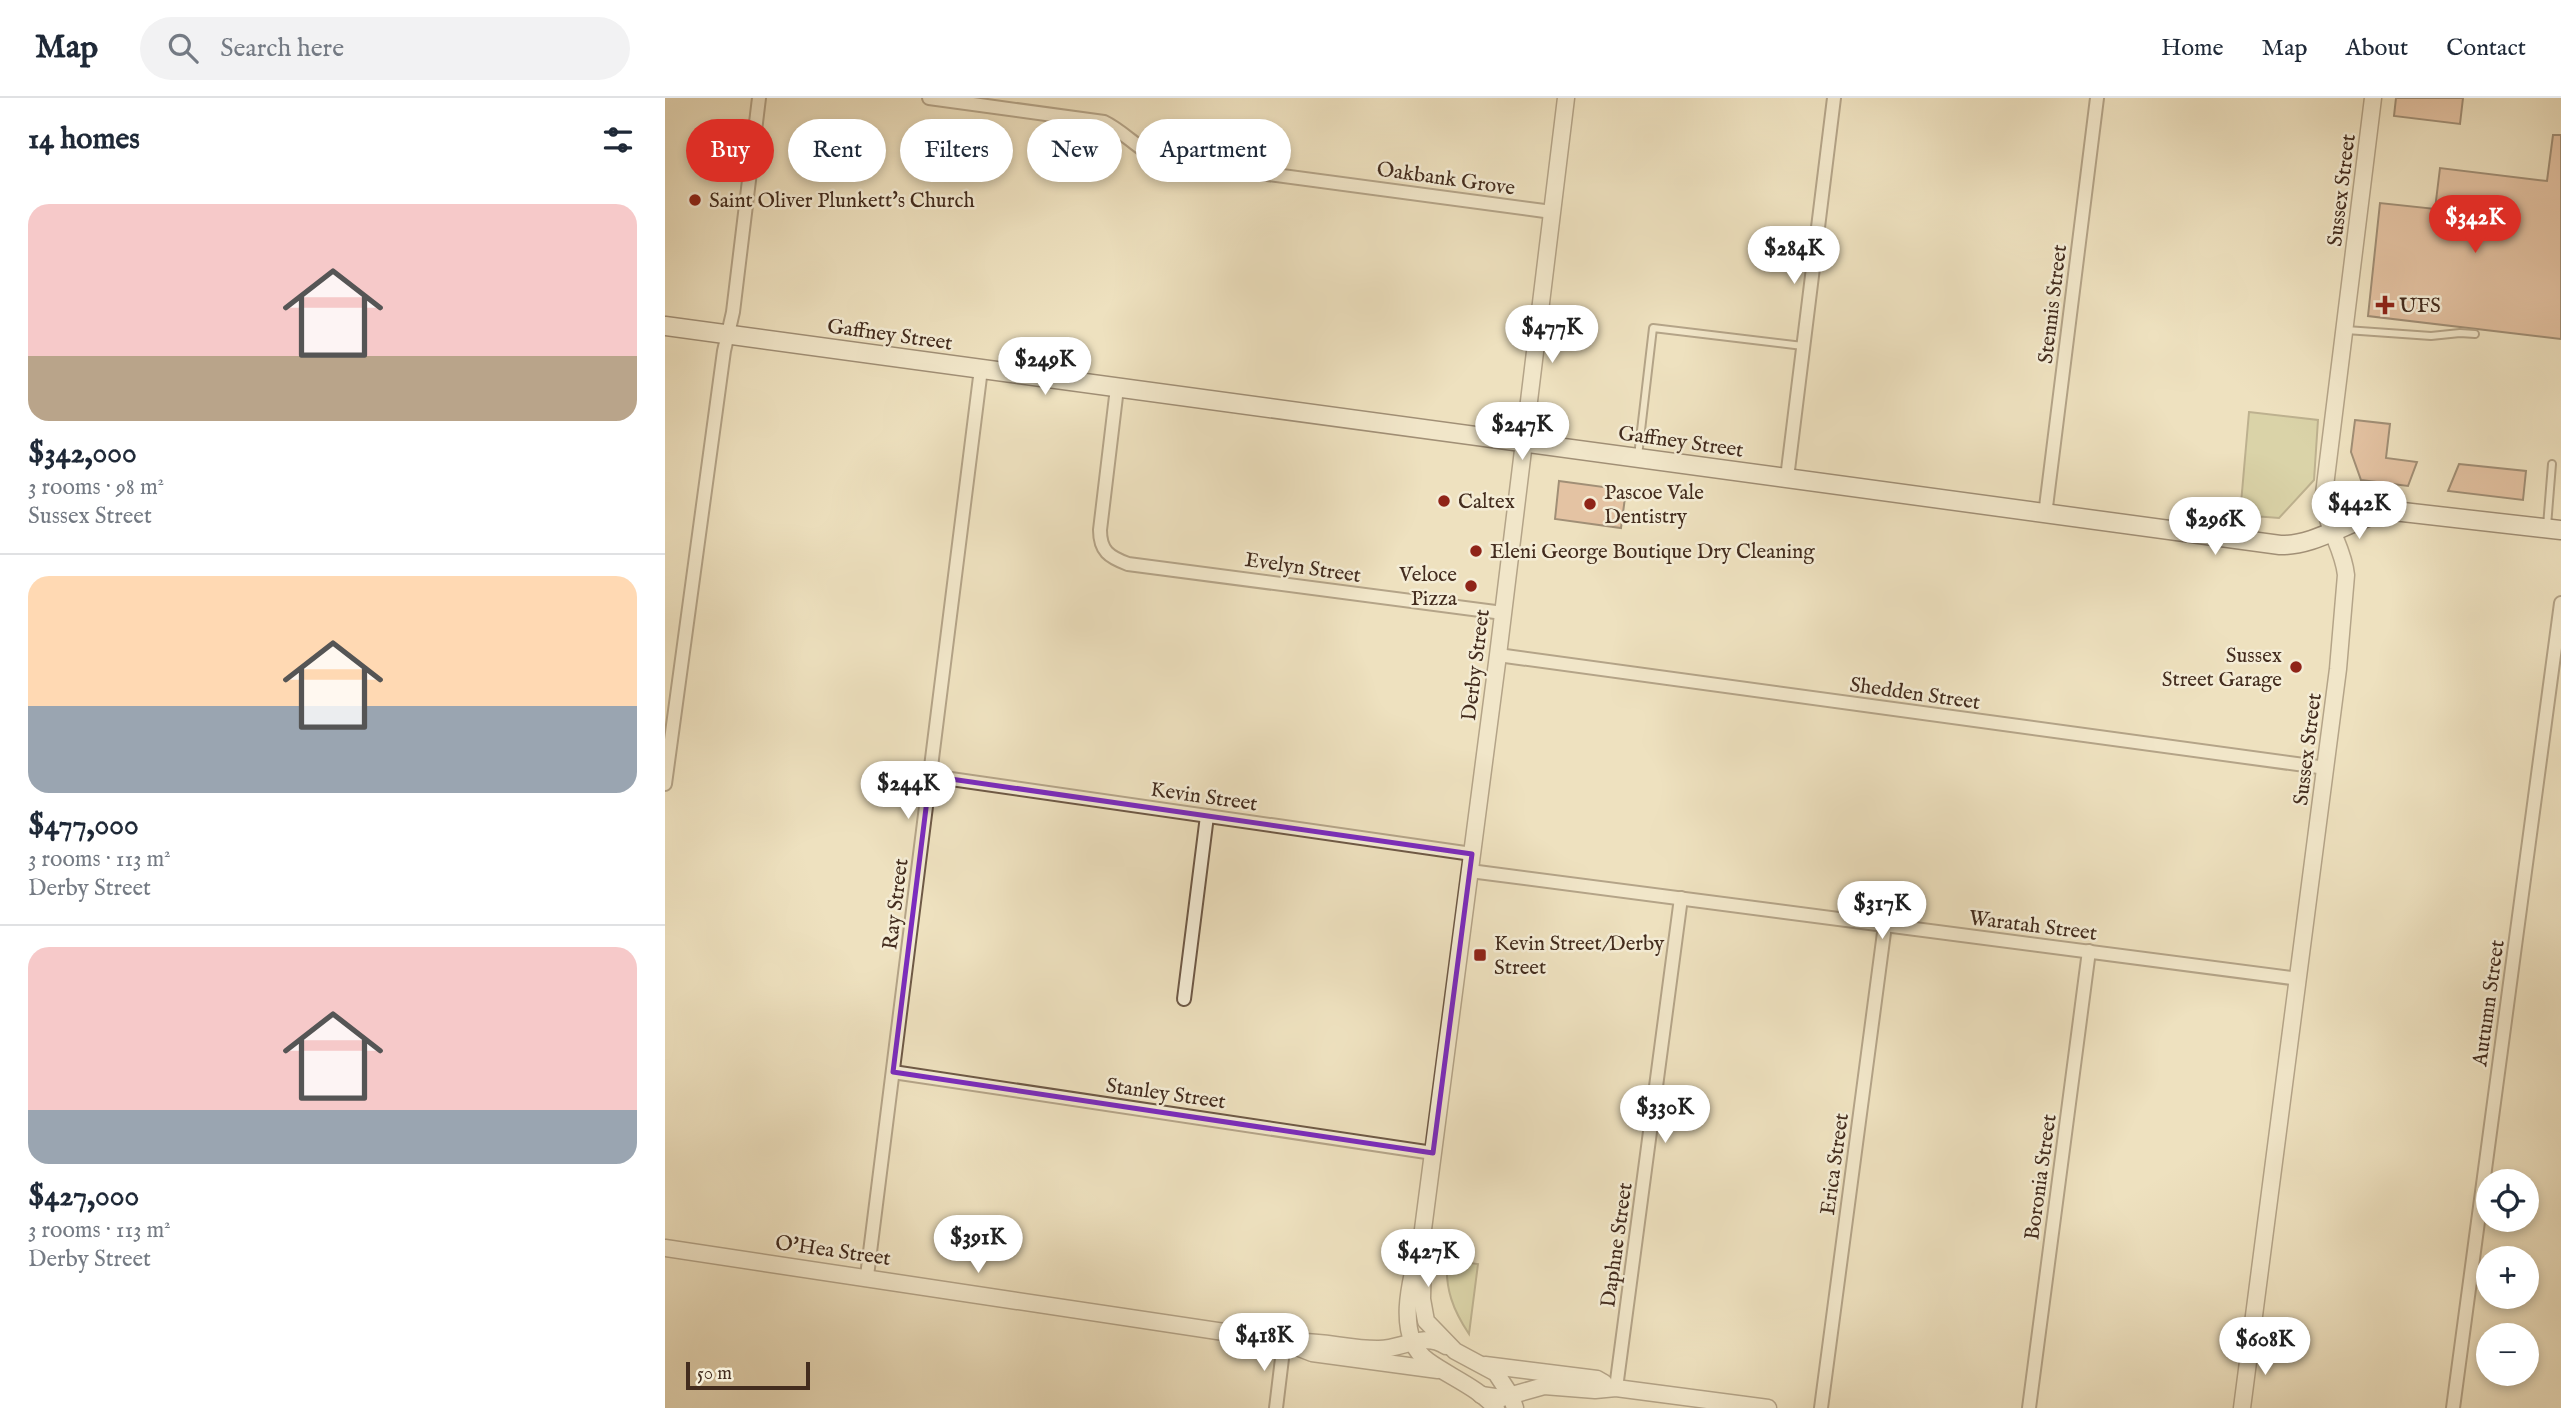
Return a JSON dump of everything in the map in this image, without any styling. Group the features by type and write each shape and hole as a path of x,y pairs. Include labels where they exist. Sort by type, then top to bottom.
{"main road":[{"name":"Gaffney Street","path":"665,326 2280,545 2303,542 2372,515 2394,511 2554,529"}],"street":[{"path":"665,784 759,98"},
{"name":"Oakbank Grove","path":"929,98 1104,122 1144,152 1163,160 1552,212"},
{"name":"Derby Street","path":"1485,1365 1455,1351 1426,1321 1423,1311 1422,1237 1498,655 1566,98"},
{"path":"1787,478 1834,98"},
{"name":"Stennis Street","path":"2045,514 2097,98"},
{"name":"Sussex Street","path":"2242,1408 2339,669 2345,560 2327,521 2324,494 2373,98"},
{"name":"Ray Street","path":"867,1276 981,369"},
{"name":"Evelyn Street","path":"1117,388 1100,530 1103,549 1112,558 1128,564 1503,613"},
{"name":"Autumn Street","path":"2453,1408 2561,603"},
{"name":"Shedden Street","path":"1498,655 2326,768"},
{"name":"Kevin Street","path":"930,776 1472,853"},
{"path":"1184,999 1207,816"},
{"name":"Waratah Street","path":"1470,871 2299,979"},
{"name":"Daphne Street","path":"1616,1388 1681,898"},
{"name":"Erica Street","path":"1821,1408 1885,925"},
{"name":"Boronia Street","path":"2029,1408 2089,951"},
{"name":"Stanley Street","path":"893,1072 1433,1153"},
{"name":"Derby Street","path":"1413,1342 1407,1317 1408,1302 1411,1276 1422,1237"},
{"name":"O'Hea Street","path":"665,1248 867,1276 1284,1342 1312,1353 1444,1371"},
{"name":"O'Hea Street","path":"1284,1342 1313,1340 1378,1349 1429,1338 1438,1340 1455,1351"},
{"path":"1276,1408 1284,1342"},
{"path":"1413,1342 1426,1360 1496,1408"},
{"path":"1485,1365 1597,1380 1616,1388"},
{"path":"1485,1365 1496,1373 1513,1402"},
{"path":"1478,1394 1513,1402 1544,1385 1595,1390 1616,1388 1759,1407"}],"lane":[{"path":"1638,458 1653,328 1803,346"},
{"path":"2344,330 2421,335 2476,334"},
{"path":"2552,464 2554,529"}],"highlighted area":[{"path":"930,776 1472,854 1433,1153 893,1072"}],"green space":[{"path":"2249,412 2318,420 2314,480 2279,518 2240,515"},
{"path":"1447,1260 1478,1264 1469,1334 1451,1299"}],"building":[{"path":"2396,98 2463,98 2460,124 2394,116"},
{"path":"2553,135 2561,135 2561,339 2368,316 2380,203 2435,209 2440,168 2547,181"},
{"path":"2355,420 2390,424 2386,458 2417,462 2408,486 2361,480 2351,452"},
{"path":"2459,464 2526,471 2523,500 2448,491"},
{"name":"Pascoe Vale Dentistry","path":"1559,481 1626,490 1621,528 1555,519"}],"place":[{"name":"Saint Oliver Plunkett's Church","path":"695,200"},
{"name":"UFS","path":"2385,305"},
{"name":"Caltex","path":"1444,501"},
{"name":"Pascoe Vale Dentistry","path":"1590,504"},
{"name":"Eleni George Boutique Dry Cleaning","path":"1476,551"},
{"name":"Veloce Pizza","path":"1471,586"},
{"name":"Sussex Street Garage","path":"2296,667"},
{"name":"Kevin Street/Derby Street","path":"1480,955"}]}
